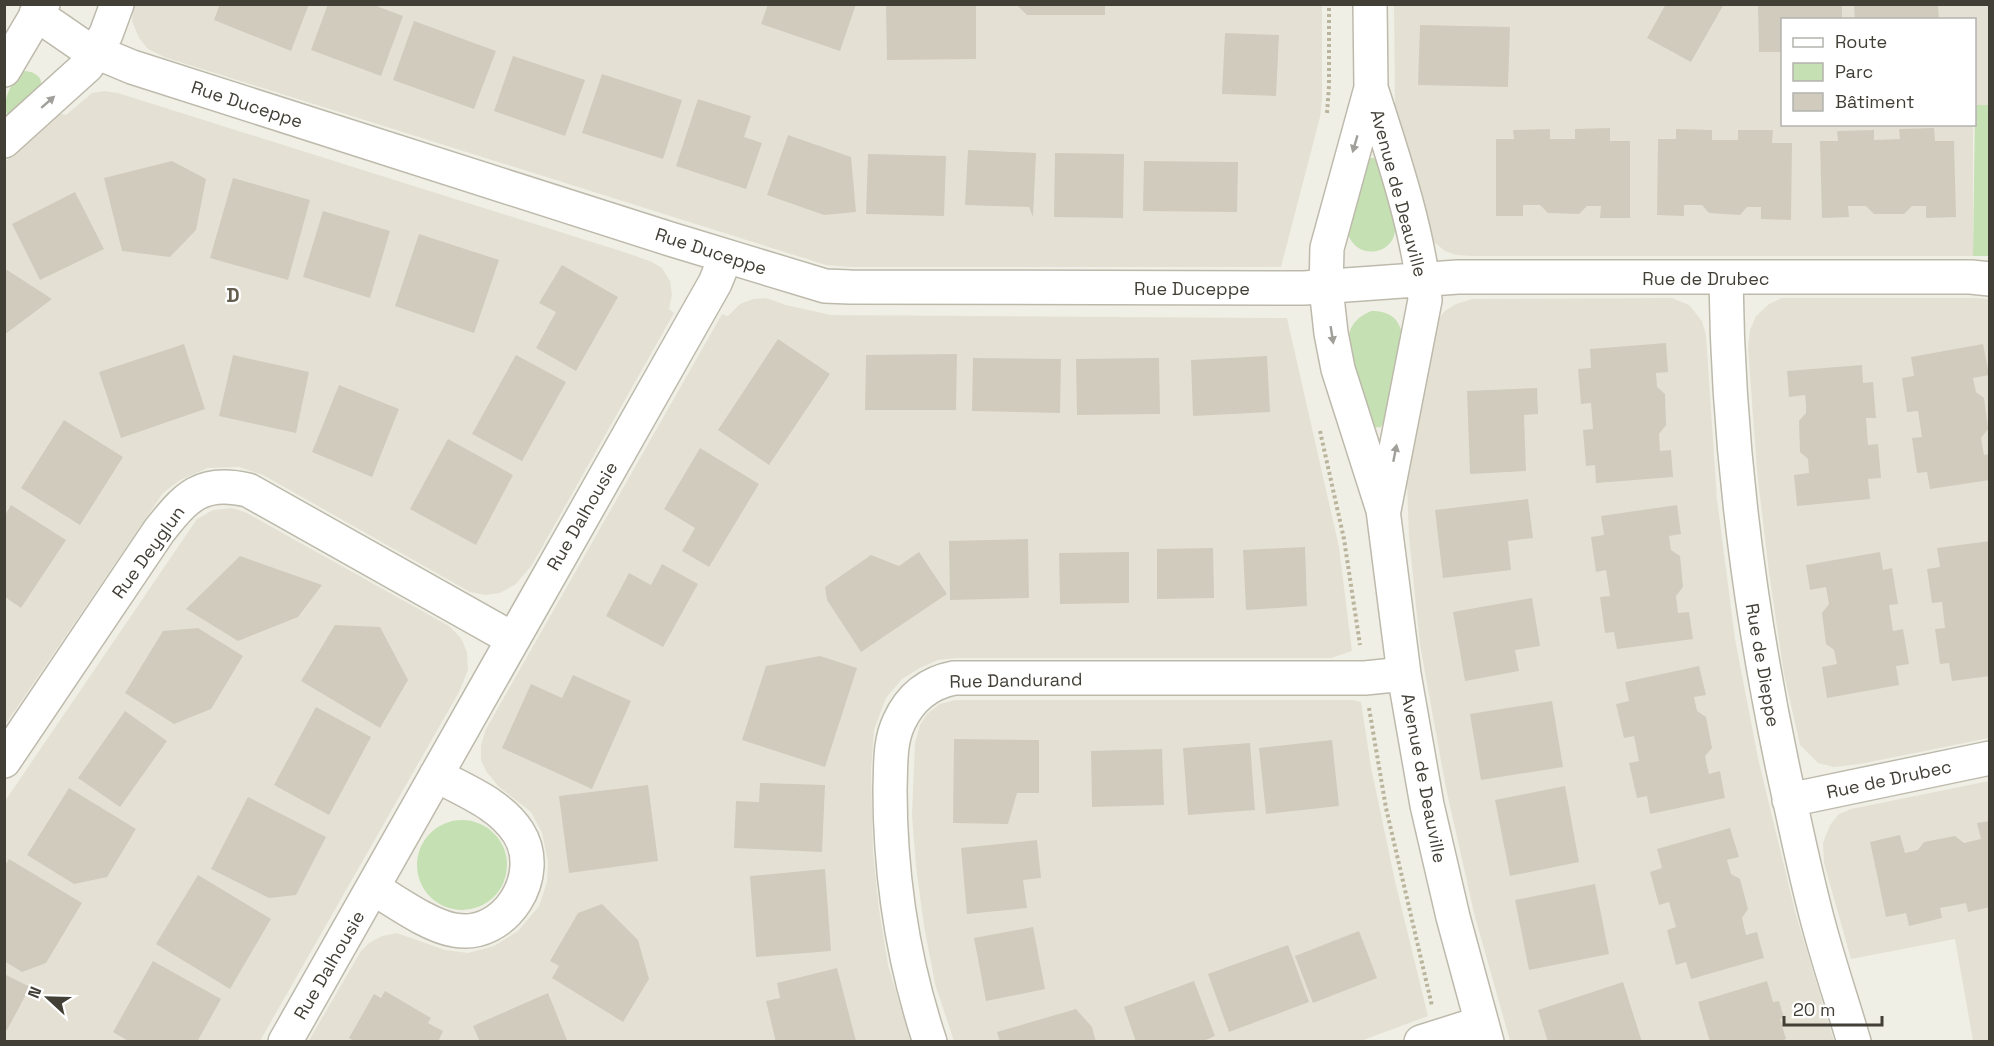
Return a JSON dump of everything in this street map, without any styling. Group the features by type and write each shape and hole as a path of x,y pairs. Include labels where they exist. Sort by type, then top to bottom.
{"street":[{"path":"4,141 75,78 96,52 117,4"},
{"name":"Avenue de Deauville","path":"1370,4 1371,88 1327,248 1326,288 1338,369 1383,510 1404,674 1427,805 1453,917 1484,1032"},
{"path":"4,70 39,9"},
{"name":"Rue Duceppe","path":"39,9 72,39 132,67 825,286 1326,288 1423,281"},
{"name":"Avenue de Deauville","path":"1371,88 1392,156 1423,281 1425,300 1383,510"},
{"name":"Rue Dalhousie","path":"285,1041 711,290 726,256"},
{"name":"Rue de Drubec","path":"1423,281 1458,277 1726,279 1971,277 1989,279"},
{"name":"Rue de Dieppe","path":"1726,279 1731,426 1761,662 1821,933 1854,1041"},
{"name":"Rue Deyglun","path":"4,761 159,531 192,495 210,488 230,486 248,490 513,639"},
{"name":"Rue Dandurand","path":"930,1041 911,977 905,943 892,846 890,803 893,739 908,707 926,687 954,678 1365,678 1404,674"},
{"name":"Rue de Drubec","path":"1790,800 1989,758"},
{"path":"373,888 435,924 453,930 473,931 490,924 505,914 518,899 526,879 527,857 520,834 508,818 491,805 436,775"},
{"path":"1421,1041 1484,1032"}],"path":[{"path":"1326,119 1329,86 1329,4"},
{"path":"1319,426 1344,539 1360,646"},
{"path":"1368,704 1386,808 1433,1009"}],"shaded area":[{"path":"134,4 1322,5 1322,100 1320,117 1281,267 849,267 826,265 164,57 148,49 139,38 132,21"},
{"path":"1394,5 1989,5 1989,105 1976,105 1976,18 1781,18 1781,126 1973,126 1973,256 1456,255 1445,251 1435,243 1428,229 1395,114"},
{"path":"104,91 118,93 627,253 662,268 670,281 672,295 669,309 674,313 532,565 516,584 500,593 485,595 470,592 263,475 239,467 208,468 180,480 163,493 5,725 5,162 57,113 66,115 92,93"},
{"path":"766,298 831,315 1287,318 1339,547 1352,651 1331,658 956,658 938,660 902,679 886,698 874,730 871,772 873,852 879,909 888,965 911,1041 308,1042 361,951 369,943 382,936 397,933 445,950 468,953 494,946 518,931 539,906 547,882 548,862 542,833 531,812 498,786 486,771 481,760 481,745 486,729 722,314 728,316 740,304 753,299"},
{"path":"1672,298 1689,305 1702,321 1706,335 1717,499 1735,639 1758,758 1796,915 1834,1041 1510,1041 1474,913 1446,788 1420,645 1409,538 1408,452 1439,318 1456,304 1472,299"},
{"path":"1782,298 1989,299 1989,738 1860,764 1834,767 1818,763 1800,745 1784,674 1769,573 1757,471 1748,348 1750,330 1756,316 1769,304"},
{"path":"232,508 245,512 449,626 461,638 467,652 468,670 459,692 260,1041 5,1042 5,801 197,519 213,510"},
{"path":"955,700 1353,700 1361,702 1371,767 1395,881 1428,1016 1358,1042 954,1041 935,984 924,926 912,815 915,743 920,725 927,714 940,704"},
{"path":"1989,781 1989,1041 1973,1041 1955,939 1851,959 1824,863 1823,843 1830,825 1839,814 1851,809"}],"green space":[{"path":"24,71 38,76 41,85 34,95 9,115 5,112 7,95 12,84"},
{"path":"1976,105 1989,105 1989,256 1973,256"},
{"path":"1374,158 1378,164 1395,227 1390,243 1376,251 1359,249 1348,234 1366,160"},
{"path":"1371,311 1391,316 1398,322 1402,333 1385,420 1381,427 1373,426 1367,420 1349,341 1350,330 1354,323"},
{"path":"462,820 479,824 494,833 503,848 507,865 503,882 494,897 479,906 462,910 445,906 430,897 421,882 417,865 421,848 430,833 445,824"}],"building":[{"path":"220,4 309,4 291,51 214,20"},
{"path":"328,4 371,4 403,16 381,76 311,50"},
{"path":"768,4 856,4 840,51 761,24"},
{"path":"886,4 976,4 976,59 887,60"},
{"path":"1016,4 1105,4 1105,15 1027,15"},
{"path":"1666,4 1724,4 1691,62 1647,38"},
{"path":"1758,4 1842,4 1842,18 1781,18 1781,52 1759,52"},
{"path":"1854,5 1938,5 1939,18 1855,18"},
{"path":"414,21 496,51 474,109 393,80"},
{"path":"1420,25 1510,27 1508,87 1418,85"},
{"path":"1225,33 1279,35 1276,96 1222,94"},
{"path":"513,56 585,80 565,136 494,111"},
{"path":"602,74 682,100 663,159 582,133"},
{"path":"698,99 751,116 744,137 762,143 746,189 676,166"},
{"path":"1610,128 1610,141 1630,141 1630,218 1600,218 1601,206 1587,206 1579,214 1548,213 1540,205 1523,205 1523,216 1496,216 1496,139 1514,139 1513,130 1550,129 1550,139 1575,139 1575,129"},
{"path":"1934,128 1935,141 1954,141 1956,217 1926,218 1926,206 1912,206 1904,214 1874,214 1866,206 1848,206 1849,217 1822,218 1820,141 1838,141 1837,131 1874,130 1874,140 1900,139 1899,129"},
{"path":"1676,129 1712,130 1712,140 1738,140 1738,130 1773,130 1772,143 1792,143 1791,220 1761,219 1761,207 1747,207 1740,215 1709,213 1702,205 1684,205 1684,216 1657,215 1658,139 1676,139"},
{"path":"788,135 851,157 856,212 824,215 767,195"},
{"path":"968,150 1036,153 1033,217 1029,207 965,205"},
{"path":"1055,153 1124,154 1123,218 1054,217"},
{"path":"868,154 946,156 944,216 866,214"},
{"path":"172,161 206,179 196,230 170,257 122,251 104,178"},
{"path":"1144,161 1238,162 1237,212 1143,211"},
{"path":"233,178 310,200 288,280 210,258"},
{"path":"75,192 104,249 40,280 12,224"},
{"path":"323,211 390,231 370,298 303,277"},
{"path":"419,234 499,260 474,333 395,306"},
{"path":"562,265 618,297 576,371 536,348 556,312 539,303"},
{"path":"4,268 52,299 4,335"},
{"path":"778,339 830,374 769,465 718,430"},
{"path":"1666,343 1668,372 1656,373 1657,387 1665,394 1666,425 1659,434 1660,451 1671,450 1673,477 1596,483 1595,465 1586,466 1583,430 1593,429 1591,403 1581,404 1578,369 1591,368 1590,349"},
{"path":"184,344 205,409 121,438 99,372"},
{"path":"1983,344 1989,375 1973,378 1976,392 1984,398 1988,429 1981,438 1984,455 1990,454 1990,480 1930,489 1927,472 1917,473 1912,438 1922,437 1918,411 1907,412 1902,378 1914,376 1911,357"},
{"path":"957,354 956,410 865,410 866,355"},
{"path":"233,355 309,372 296,433 219,416"},
{"path":"516,355 566,382 522,461 472,434"},
{"path":"1267,356 1270,412 1193,416 1191,360"},
{"path":"973,358 1061,359 1060,413 972,411"},
{"path":"1159,358 1160,414 1077,415 1076,359"},
{"path":"1862,365 1863,383 1873,382 1876,418 1866,418 1868,445 1878,444 1881,478 1868,479 1870,499 1797,506 1794,475 1809,473 1808,459 1800,452 1799,421 1806,413 1806,405 1805,395 1789,397 1787,371"},
{"path":"339,385 399,409 372,477 312,452"},
{"path":"1537,388 1538,414 1524,415 1526,471 1470,474 1467,391"},
{"path":"64,420 123,457 80,525 21,488"},
{"path":"448,439 513,475 476,545 410,509"},
{"path":"700,448 759,484 709,567 682,551 695,528 664,509"},
{"path":"1528,499 1533,538 1508,541 1511,570 1443,578 1435,510"},
{"path":"11,505 66,540 21,608 5,597 5,515"},
{"path":"1677,505 1681,534 1669,536 1671,550 1680,556 1683,587 1676,596 1678,613 1689,612 1693,639 1617,649 1614,632 1605,633 1600,597 1610,596 1606,570 1596,572 1591,537 1604,535 1601,516"},
{"path":"1028,539 1029,598 950,600 949,541"},
{"path":"1990,541 1990,676 1952,681 1949,663 1940,664 1935,629 1945,628 1942,602 1932,603 1927,569 1940,567 1937,548"},
{"path":"1305,547 1307,606 1246,610 1243,550"},
{"path":"1213,548 1214,598 1157,599 1157,549"},
{"path":"919,552 947,594 861,652 827,600 825,587 871,555 899,566"},
{"path":"1129,552 1129,603 1060,604 1059,553"},
{"path":"1880,552 1883,570 1892,568 1898,604 1889,605 1893,631 1903,629 1909,664 1896,666 1899,685 1827,698 1822,667 1837,664 1834,650 1826,644 1822,613 1829,604 1826,587 1810,590 1806,565"},
{"path":"240,556 322,585 298,617 238,641 186,609"},
{"path":"662,564 698,584 663,647 606,616 629,573 651,585"},
{"path":"1532,598 1540,646 1515,650 1519,671 1465,681 1453,612"},
{"path":"335,625 380,627 408,680 380,728 301,681"},
{"path":"198,628 243,656 211,709 174,724 125,693 163,631"},
{"path":"820,656 857,668 825,767 742,740 766,666"},
{"path":"1699,666 1706,695 1694,697 1697,711 1706,717 1712,748 1705,756 1709,774 1720,771 1725,798 1650,814 1647,796 1637,798 1629,763 1639,761 1634,736 1624,738 1616,704 1629,701 1625,682"},
{"path":"573,675 631,701 592,789 502,748 531,684 562,698"},
{"path":"1552,701 1563,767 1481,780 1470,714"},
{"path":"316,707 371,737 329,815 274,785"},
{"path":"125,711 167,741 120,807 78,778"},
{"path":"954,739 1039,740 1039,793 1017,793 1008,824 953,823"},
{"path":"1332,740 1339,806 1266,814 1259,748"},
{"path":"1250,743 1255,810 1188,815 1183,748"},
{"path":"1162,749 1164,805 1092,807 1091,751"},
{"path":"760,783 825,785 822,852 734,848 736,801 759,802"},
{"path":"648,785 658,861 569,873 559,796"},
{"path":"1565,786 1579,862 1510,876 1495,800"},
{"path":"69,788 136,829 107,877 74,884 27,855"},
{"path":"248,797 326,837 296,895 269,898 211,869"},
{"path":"1990,821 1990,907 1968,912 1966,903 1940,908 1942,918 1909,926 1906,913 1886,917 1870,842 1900,835 1905,853 1918,850 1924,842 1955,836 1964,843 1981,839 1977,823"},
{"path":"1730,828 1739,857 1727,860 1731,874 1740,879 1748,909 1742,918 1746,935 1757,932 1764,958 1691,979 1686,962 1676,965 1667,930 1676,927 1669,902 1659,905 1650,872 1662,868 1657,849"},
{"path":"1037,840 1041,878 1023,880 1027,908 967,914 961,848"},
{"path":"9,859 82,903 46,963 22,972 4,961 4,867"},
{"path":"825,869 831,951 756,957 750,876"},
{"path":"198,875 271,919 230,989 156,944"},
{"path":"1595,884 1609,954 1529,970 1515,900"},
{"path":"602,904 638,940 649,979 623,1022 552,978 559,966 550,961 578,913"},
{"path":"1033,927 1045,989 986,1001 974,938"},
{"path":"1359,931 1377,978 1313,1003 1295,956"},
{"path":"1288,945 1309,1002 1229,1032 1208,974"},
{"path":"153,961 221,999 197,1042 130,1042 113,1032"},
{"path":"837,968 856,1041 776,1042 766,1001 780,998 777,983"},
{"path":"4,974 30,987 4,1032"},
{"path":"1194,981 1215,1036 1201,1042 1136,1042 1124,1007"},
{"path":"1767,981 1773,1002 1779,1001 1784,1018 1780,1019 1786,1039 1778,1042 1710,1042 1698,1002"},
{"path":"1623,982 1642,1042 1548,1042 1538,1010"},
{"path":"385,991 431,1018 428,1023 443,1031 438,1042 356,1042 349,1038 374,994 381,998"},
{"path":"548,993 567,1040 563,1042 480,1042 473,1026"},
{"path":"1076,1009 1092,1027 1096,1042 1000,1042 997,1032"}],"district":[{"name":"D","path":"233,295"}]}
